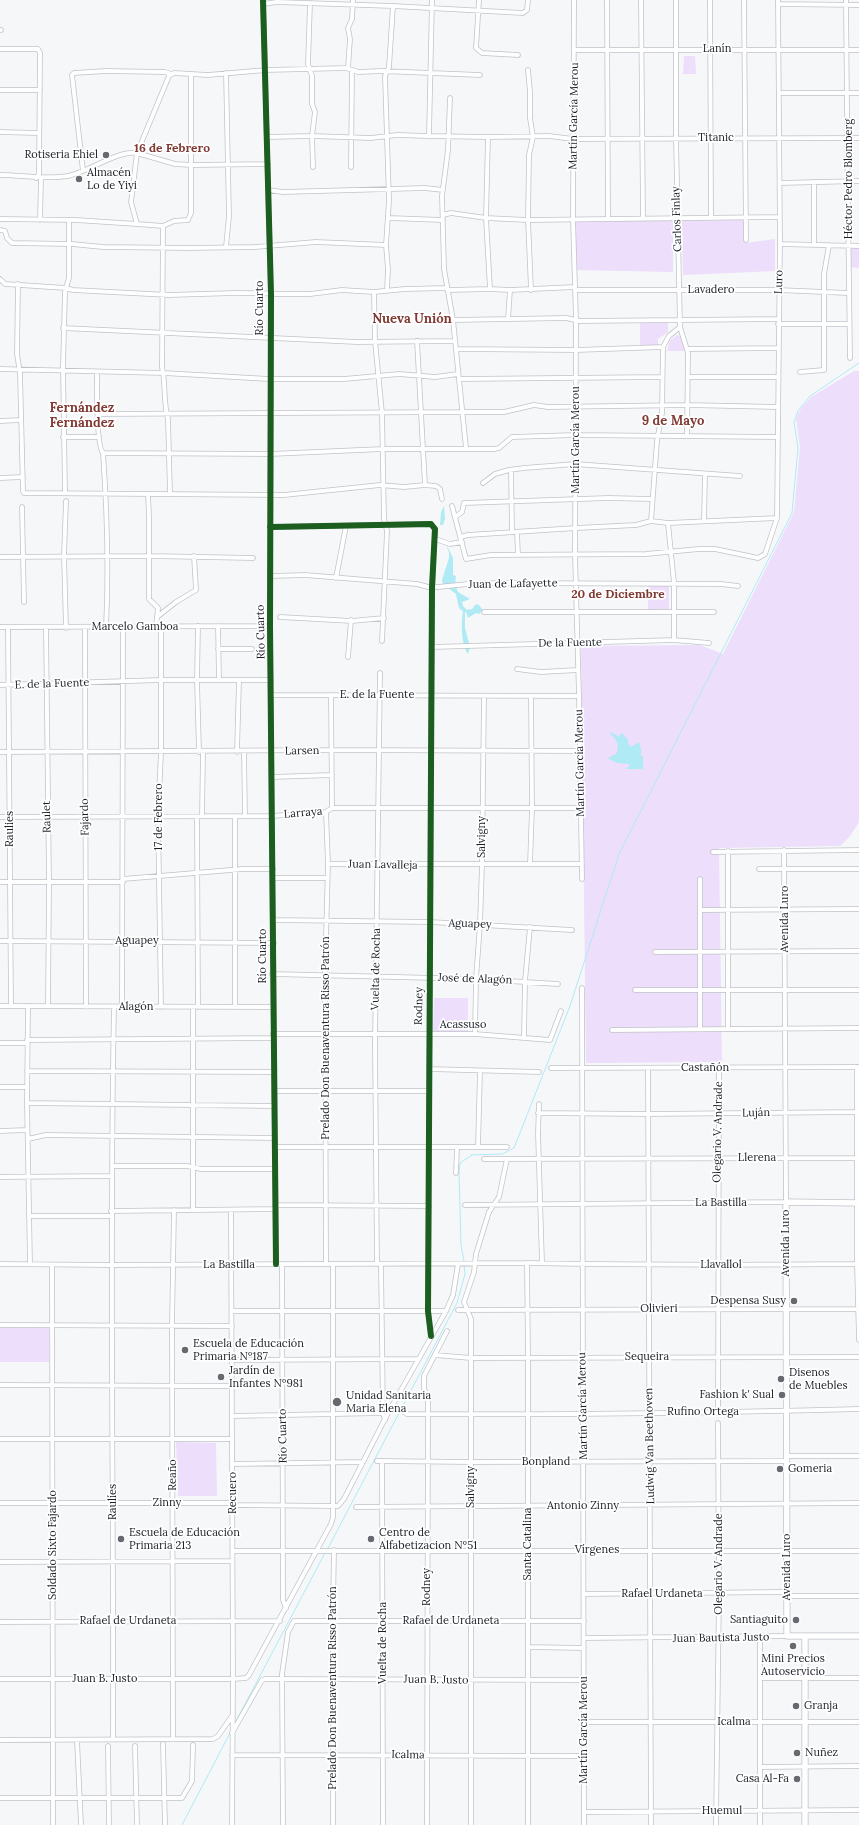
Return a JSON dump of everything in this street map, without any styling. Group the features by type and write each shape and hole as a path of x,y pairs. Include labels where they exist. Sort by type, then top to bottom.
{"street":[{"path":"351,167 350,39 348,28 352,19 352,0"},
{"path":"429,136 432,0"},
{"path":"479,0 476,48 478,51 482,53 518,55"},
{"path":"263,2 308,2 373,6 392,3 432,9 478,10 523,14 527,10 528,0"},
{"name":"Martín García Merou","path":"574,0 575,50 572,218 576,320 575,554 580,696 580,808 582,879"},
{"path":"607,0 608,218"},
{"path":"641,0 643,217"},
{"name":"Carlos Finlay","path":"676,0 677,218 680,327 688,349 688,436"},
{"path":"710,0 711,217"},
{"path":"744,0 746,240"},
{"name":"Héctor Pedro Blomberg","path":"846,0 848,93 848,293 850,358"},
{"name":"Río Cuarto","path":"263,2 271,294 269,379 271,576 270,626 272,920 274,943 272,974 276,1264"},
{"path":"308,2 308,64 312,76 312,104 315,112 312,136 313,167"},
{"path":"778,2 859,5"},
{"name":"Luro","path":"670,551 699,549 715,550 758,558 765,554 777,518 778,290 780,244 780,93 778,2"},
{"path":"387,290 388,269 386,245 389,218 386,76 392,3"},
{"path":"0,49 40,50 38,133 40,220"},
{"name":"Lanín","path":"575,50 859,50"},
{"path":"83,171 72,75 74,73 106,71 165,72 171,74 208,75 266,70 350,69 358,72 430,72 480,76"},
{"path":"528,70 532,138 529,155 528,220 531,290"},
{"path":"226,73 229,216 226,247"},
{"path":"137,224 131,202 137,153 171,74"},
{"path":"0,219 76,220 96,223 164,226 174,221 188,220 191,216 191,74"},
{"path":"0,90 40,90"},
{"path":"780,93 859,93"},
{"path":"450,98 443,190 444,269 453,320 466,448"},
{"path":"0,132 38,133"},
{"name":"Titanic","path":"267,137 448,136 532,138 549,136 573,139 859,138"},
{"path":"488,138 486,218 490,289"},
{"path":"0,175 38,178 67,176 113,158 137,153 175,164 268,164"},
{"path":"780,183 859,181"},
{"path":"814,182 814,244"},
{"path":"268,190 283,192 331,192 388,188 425,188 443,190"},
{"path":"389,218 443,218 451,213 486,218 528,220 643,217 780,217"},
{"path":"65,492 63,437 63,328 64,292 69,278 69,221"},
{"path":"164,226 164,334 162,367 164,374 170,494"},
{"path":"0,230 5,231 7,238 12,243 68,244 103,247 163,248 269,246 316,242 386,245"},
{"path":"780,244 859,246"},
{"path":"800,372 824,370 823,293 824,274 829,245"},
{"name":"Lavadero","path":"0,279 5,284 66,288 73,290 163,295 310,294 342,290 374,292 387,290 447,289 778,290 848,293"},
{"path":"18,284 17,354 19,369 23,491 27,494 65,492 106,494 284,494 384,485 404,487 425,485 436,486 440,489 442,499"},
{"path":"508,319 510,290"},
{"path":"374,292 375,341 382,413 384,519 387,531 386,582 382,641"},
{"path":"453,320 680,320 779,321 849,324"},
{"path":"651,521 662,406 663,347 669,336 680,327"},
{"path":"63,328 270,338 375,341 455,341"},
{"path":"417,341 425,485"},
{"path":"456,349 576,350 663,347"},
{"path":"688,349 778,348"},
{"path":"0,369 63,370 97,373 164,374 269,379 344,379 419,375 435,377 458,374"},
{"path":"97,373 99,437 101,451 103,453 106,494 106,627"},
{"path":"459,379 662,377"},
{"path":"688,377 778,377"},
{"path":"98,414 504,412 534,405 548,408 575,406 688,405 778,407"},
{"path":"0,421 21,420"},
{"path":"103,453 270,454 383,449 494,449 499,448 512,437 575,435 777,437"},
{"path":"63,437 99,437"},
{"path":"483,483 495,474 511,470 575,464 740,476"},
{"path":"511,470 512,532"},
{"path":"704,521 705,474"},
{"path":"0,478 23,477"},
{"path":"148,494 150,556 149,599 158,608 156,627"},
{"path":"455,516 462,512 464,503 608,498 652,499"},
{"path":"66,501 64,556 66,628"},
{"path":"452,506 466,559 491,555 646,554 670,551"},
{"path":"22,507 24,602"},
{"path":"270,527 431,524 435,529 435,539 450,544 461,540 468,535 636,525 651,521 668,523 777,518"},
{"path":"668,523 674,583 674,640"},
{"path":"336,578 346,526"},
{"path":"517,532 518,555"},
{"name":"Rodney","path":"431,1336 428,1311 429,1036 432,587 435,539"},
{"path":"157,618 176,602 196,590 194,556"},
{"path":"0,557 194,556 253,558"},
{"name":"Juan de Lafayette","path":"271,576 305,575 417,584 432,587 468,584 576,583 674,583 721,584 738,586"},
{"path":"484,612 714,612"},
{"path":"280,617 350,620 384,618"},
{"path":"348,657 350,620"},
{"name":"17 de Febrero","path":"161,626 161,752 158,816 161,1007"},
{"path":"193,1210 194,1168 192,1071 198,941 197,873 201,752 197,680 198,626"},
{"path":"218,626 219,680"},
{"name":"Marcelo Gamboa","path":"0,628 270,626"},
{"name":"Raulies","path":"8,627 11,941 10,1006"},
{"name":"Raulet","path":"46,627 47,817 49,883 47,941 48,1006"},
{"name":"Fajardo","path":"85,627 84,752 86,1007"},
{"path":"122,1007 123,627"},
{"name":"De la Fuente","path":"432,647 674,640 709,644"},
{"path":"218,649 252,649"},
{"path":"517,669 541,672 578,670"},
{"name":"Vuelta de Rocha","path":"380,673 377,808 375,1091 377,1206 382,1311 383,1413 385,1420"},
{"path":"237,752 239,680"},
{"name":"E. de la Fuente","path":"0,685 46,682 271,680"},
{"name":"E. de la Fuente","path":"271,695 380,694 431,696 580,696"},
{"path":"331,695 332,808"},
{"name":"Salvigny","path":"475,1034 476,979 482,864 484,696"},
{"path":"530,864 532,808 531,696"},
{"name":"Larsen","path":"0,752 272,752 332,750 432,752 580,751"},
{"path":"244,751 245,816"},
{"path":"272,777 332,775"},
{"name":"Larraya","path":"0,817 272,816 326,812 332,808 580,808"},
{"name":"Prelado Don Buenaventura Risso Patrón","path":"326,812 328,864 326,921 326,1264"},
{"path":"235,816 235,1006"},
{"name":"Avenida Luro","path":"784,850 787,1636"},
{"path":"714,852 859,850"},
{"path":"728,851 730,990 728,1029"},
{"name":"Juan Lavalleja","path":"328,864 581,864"},
{"path":"0,882 86,883 160,875 235,871 243,869 272,869"},
{"path":"759,869 859,869"},
{"path":"272,878 327,878"},
{"path":"700,879 700,1029"},
{"path":"700,910 859,909"},
{"name":"Aguapey","path":"272,920 377,920 480,924 572,930"},
{"path":"524,1038 525,981 530,927"},
{"name":"Aguapey","path":"0,941 198,941 274,943"},
{"path":"655,952 859,951"},
{"name":"José de Alagón","path":"272,974 430,977 558,984"},
{"name":"Martín García Merou","path":"582,988 581,1114 584,1462 584,1825"},
{"path":"635,990 859,990"},
{"name":"Alagón","path":"0,1006 273,1007"},
{"path":"28,1006 27,1103 30,1264"},
{"name":"Raulíes","path":"113,1739 113,1385 111,1326 111,1176 114,1007"},
{"name":"Acassuso","path":"0,1043 113,1039 193,1039 326,1034 429,1036 475,1034 550,1040 560,1011"},
{"path":"612,1030 859,1028"},
{"path":"858,1067 859,1340"},
{"name":"Castañón","path":"551,1068 858,1067"},
{"name":"Ludwig Van Beethoven","path":"648,1068 650,1203 649,1358 651,1462 652,1825"},
{"name":"Olegario V. Andrade","path":"718,1413 717,1266 719,1068"},
{"path":"429,1069 539,1072"},
{"path":"27,1071 274,1072"},
{"path":"478,1147 480,1071"},
{"path":"0,1087 27,1087"},
{"path":"274,1091 429,1091"},
{"path":"27,1103 274,1106"},
{"path":"539,1104 542,1264"},
{"name":"Luján","path":"538,1112 581,1114 648,1114 858,1112"},
{"path":"0,1131 28,1130"},
{"path":"28,1139 46,1136 275,1138"},
{"path":"275,1147 507,1148"},
{"path":"456,1173 457,1147"},
{"path":"484,1159 582,1158"},
{"name":"Llerena","path":"582,1158 858,1158"},
{"name":"Salvigny","path":"471,1825 471,1319 464,1302 475,1263 476,1254 489,1212 496,1204 499,1197 507,1159"},
{"path":"112,1166 187,1166 201,1169 275,1169"},
{"path":"0,1177 111,1176"},
{"name":"La Bastilla","path":"465,1205 718,1202 858,1203"},
{"path":"28,1216 174,1210 231,1210 275,1207 429,1206"},
{"name":"Reaño","path":"173,1739 172,1265 174,1210"},
{"name":"Recuero","path":"231,1210 233,1551 232,1825"},
{"path":"475,1263 582,1265"},
{"name":"La Bastilla","path":"0,1264 111,1266 475,1263"},
{"name":"Santa Catalina","path":"527,1263 528,1825"},
{"name":"Río Cuarto","path":"282,1264 284,1463 283,1600 286,1608"},
{"path":"233,1679 246,1678 249,1675 280,1621 331,1524 333,1506 333,1264"},
{"path":"333,1506 338,1506 342,1502 388,1413 446,1311 452,1295 458,1264"},
{"name":"Llavallol","path":"582,1265 717,1266 858,1264"},
{"name":"Soldado Sixto Fajardo","path":"52,1265 53,1825"},
{"name":"Olivieri","path":"458,1310 718,1310 859,1308"},
{"path":"232,1311 446,1311"},
{"path":"0,1325 232,1326"},
{"name":"Rodney","path":"427,1825 428,1402 424,1388 424,1376 447,1331"},
{"name":"Sequeira","path":"435,1355 471,1358 859,1357"},
{"path":"232,1360 333,1358 418,1359"},
{"path":"0,1385 173,1384 232,1386"},
{"name":"Rufino Ortega","path":"404,1412 407,1414 583,1414 718,1413 859,1409"},
{"path":"232,1416 388,1413"},
{"name":"Olegario V. Andrade","path":"716,1825 716,1722 719,1638 718,1423"},
{"path":"0,1439 232,1439"},
{"name":"Bonpland","path":"379,1461 651,1462 859,1456"},
{"name":"Vuelta de Rocha","path":"379,1461 383,1507 383,1825"},
{"path":"232,1464 364,1462"},
{"name":"Zinny","path":"0,1503 173,1503 333,1506"},
{"path":"787,1504 859,1503"},
{"name":"Antonio Zinny","path":"356,1507 787,1504"},
{"path":"233,1551 317,1550"},
{"name":"Vírgenes","path":"317,1550 859,1551"},
{"name":"Prelado Don Buenaventura Risso Patrón","path":"333,1825 334,1550"},
{"path":"0,1562 232,1561"},
{"name":"Rafael Urdaneta","path":"584,1594 719,1594 782,1592 792,1596 859,1596"},
{"name":"Rafael de Urdaneta","path":"0,1622 280,1621"},
{"name":"Rafael de Urdaneta","path":"282,1680 288,1632 294,1621 584,1621"},
{"path":"805,1636 805,1825"},
{"name":"Juan Bautista Justo","path":"584,1638 651,1639 859,1636"},
{"path":"760,1638 760,1825"},
{"path":"528,1648 584,1648"},
{"path":"760,1678 859,1678"},
{"name":"Juan B. Justo","path":"0,1679 233,1679"},
{"name":"Juan B. Justo","path":"232,1734 262,1680 265,1679 584,1680"},
{"path":"282,1680 283,1825"},
{"path":"0,1740 216,1738 232,1715"},
{"name":"Icalma","path":"584,1722 859,1722"},
{"path":"78,1740 81,1825"},
{"path":"163,1744 165,1825"},
{"path":"0,1798 182,1798 192,1781 193,1745"},
{"path":"108,1746 109,1825"},
{"path":"135,1746 137,1825"},
{"name":"Icalma","path":"232,1755 584,1756"},
{"path":"760,1767 805,1768 859,1766"},
{"name":"Huemul","path":"584,1812 859,1810"}],"shaded area":[{"path":"684,56 695,56 696,74 683,74"},
{"path":"573,219 673,219 673,272 574,270"},
{"path":"744,220 745,243 775,239 775,271 683,275 682,221"},
{"path":"851,247 859,247 859,268 850,267"},
{"path":"640,323 668,323 668,332 658,339 658,346 640,346"},
{"path":"677,335 681,336 686,351 667,351 670,340"},
{"path":"854,371 859,371 859,822 850,836 840,846 719,848 722,1062 586,1063 581,646 700,645 723,654 794,512 800,447 796,418 802,407 811,397"},
{"path":"648,585 669,585 669,609 648,610"},
{"path":"434,998 468,998 468,1032 433,1031"},
{"path":"0,1328 49,1328 49,1362 0,1362"},
{"path":"176,1442 216,1443 217,1496 178,1496"}],"water":[{"path":"444,506 445,519 443,525 440,525 441,512"},
{"path":"446,544 453,558 453,575 456,576 455,585 458,592 470,599 462,602 463,606 467,610 470,610 478,604 483,610 479,614 476,613 468,618 465,612 465,628 470,647 468,654 464,645 462,633 463,611 459,608 456,594 443,584 442,580 449,558"},
{"path":"611,732 619,737 622,733 628,740 628,744 631,747 639,742 642,753 640,754 643,757 643,770 626,769 629,764 617,763 608,758 616,754 618,748 616,740 610,734"}],"waterway":[{"path":"471,1155 502,1154 514,1148 570,1006 619,854 792,513 798,448 794,422 798,411 810,396 859,363"},
{"path":"464,1261 461,1245 459,1172 460,1163 472,1155"},
{"path":"327,1550 457,1303 465,1274 464,1265"},
{"path":"235,1723 325,1553"},
{"path":"182,1825 230,1733"}],"cycle path":[{"path":"263,0 271,294 270,626 276,1264"},
{"path":"270,527 431,524 435,529 432,588 428,1311 431,1336"}],"place":[{"name":"Rotiseria Ehiel","path":"106,155"},
{"name":"Almacén Lo de Yiyi","path":"79,179"},
{"name":"Despensa Susy","path":"794,1301"},
{"name":"Escuela de Educación Primaria Nº187","path":"185,1350"},
{"name":"Jardín de Infantes Nº981","path":"221,1377"},
{"name":"Disenos de Muebles","path":"781,1379"},
{"name":"Fashion k' Sual","path":"782,1395"},
{"name":"Unidad Sanitaria Maria Elena","path":"337,1402"},
{"name":"Gomeria","path":"780,1469"},
{"name":"Escuela de Educación Primaria 213","path":"121,1539"},
{"name":"Centro de Alfabetizacion Nº51","path":"371,1539"},
{"name":"Santiaguito","path":"796,1620"},
{"name":"Mini Precios Autoservicio","path":"793,1646"},
{"name":"Granja","path":"796,1706"},
{"name":"Nuñez","path":"797,1753"},
{"name":"Casa Al-Fa","path":"797,1779"}],"district":[{"name":"16 de Febrero","path":"172,149"},
{"name":"Nueva Unión","path":"412,319"},
{"name":"Fernández Fernández","path":"82,416"},
{"name":"9 de Mayo","path":"673,421"},
{"name":"20 de Diciembre","path":"618,595"}]}
